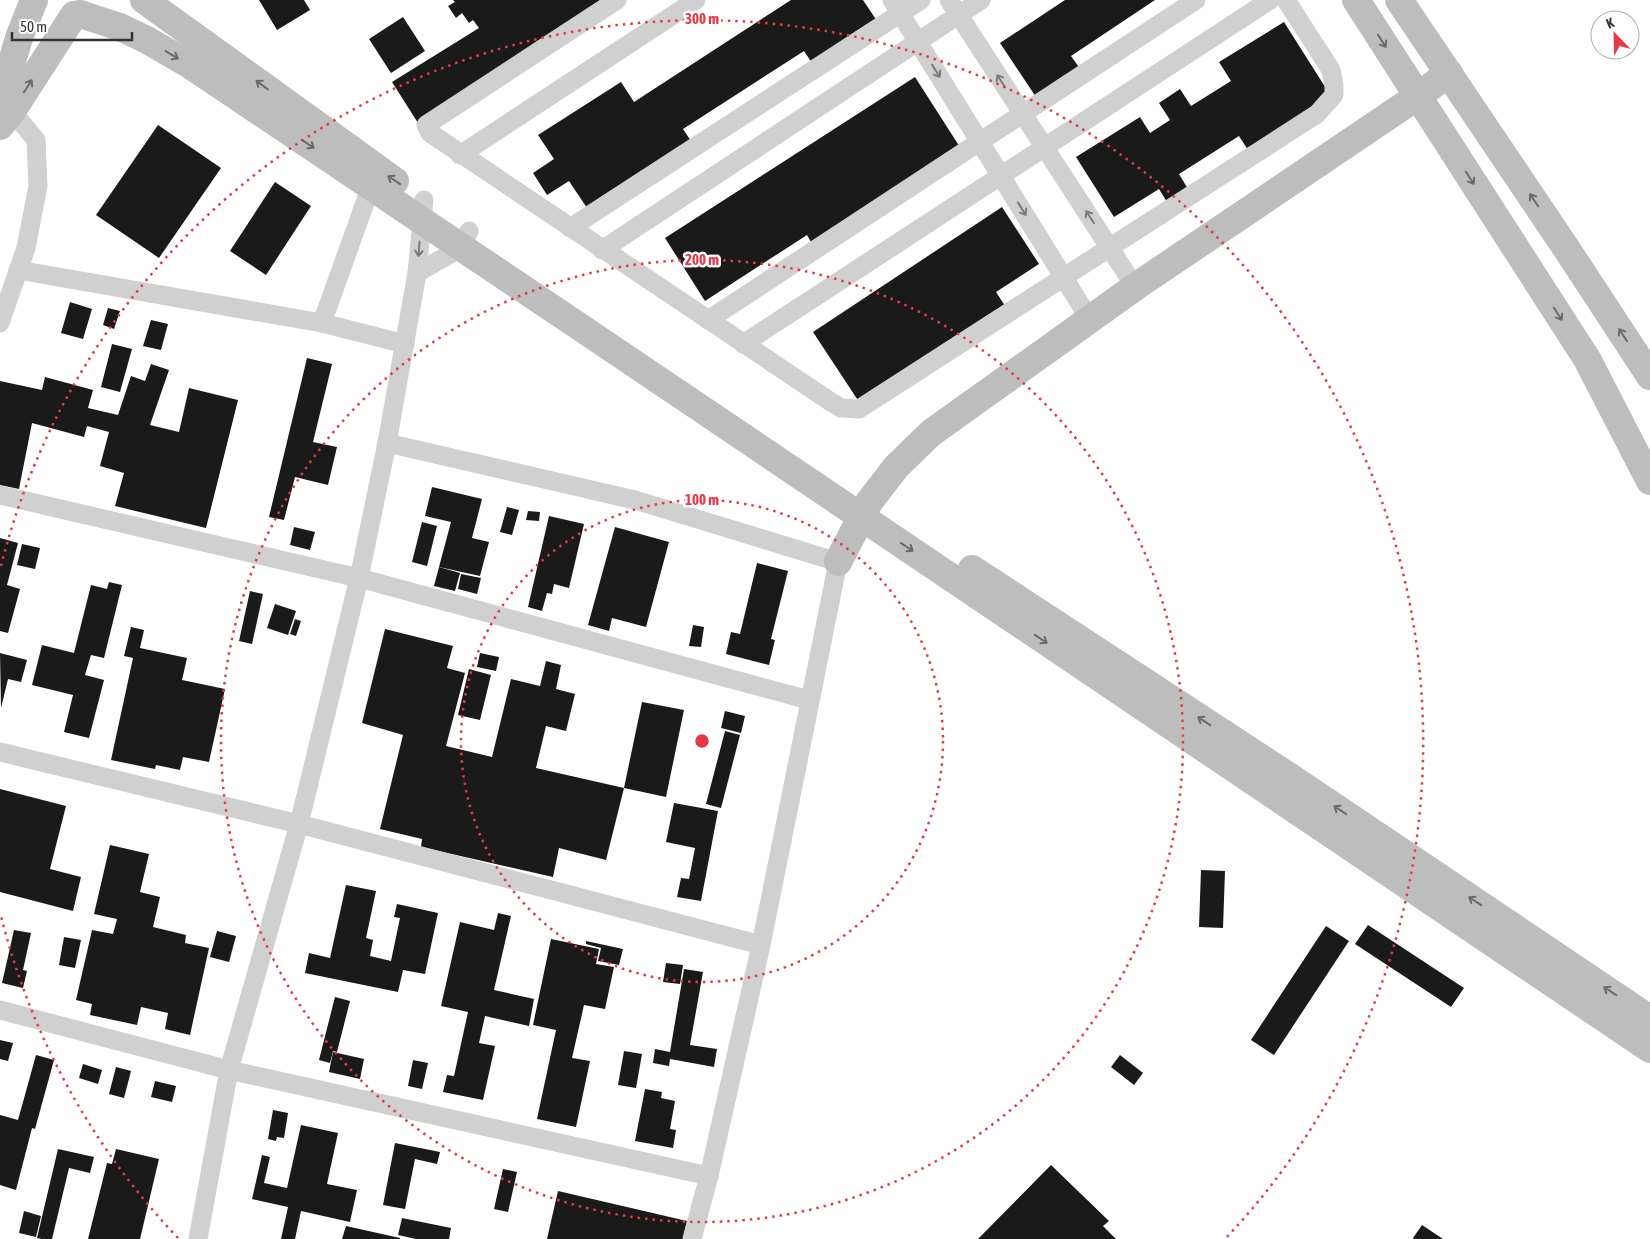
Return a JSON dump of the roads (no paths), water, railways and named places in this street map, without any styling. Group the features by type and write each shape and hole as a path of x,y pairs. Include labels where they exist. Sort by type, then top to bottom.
{"street":[{"path":"0,323 26,248 38,186 36,140 4,109 5,84 20,35 34,0"},
{"path":"40,0 54,12 67,15 84,10 147,40 182,60 371,186 422,210"},
{"path":"144,0 422,210 865,509 1650,1049"},
{"path":"617,0 426,125 430,134 841,408 859,409 1317,114 1334,95 1331,70 1286,0"},
{"path":"460,155 696,0"},
{"path":"570,228 896,7 921,0"},
{"path":"602,250 918,42 954,8 981,0"},
{"path":"708,320 1196,0"},
{"path":"743,344 1270,0"},
{"path":"1356,0 1587,358 1650,481"},
{"path":"1399,0 1650,376"},
{"path":"896,7 1090,320"},
{"path":"954,8 1135,287"},
{"path":"4,109 84,10"},
{"path":"692,1239 709,1176 761,945 838,562 865,509 896,467 931,432 1135,287 1418,96 1448,73"},
{"path":"322,322 371,186"},
{"path":"198,1239 230,1070 299,824 359,578 388,443 405,344 417,273 422,210"},
{"path":"417,273 466,239"},
{"path":"18,270 322,322 405,344"},
{"path":"388,443 635,500 838,562"},
{"path":"0,495 359,578 809,700"},
{"path":"865,509 1294,779 1650,1018"},
{"path":"0,752 299,824 761,945"},
{"path":"0,1010 230,1070 709,1176"}]}
